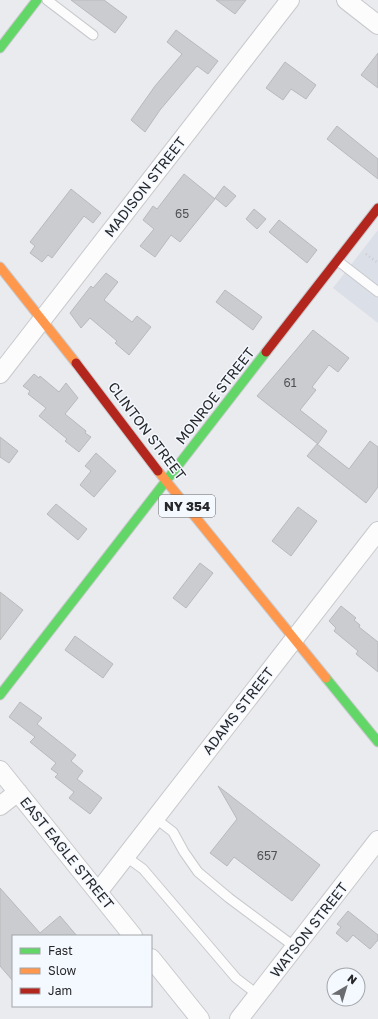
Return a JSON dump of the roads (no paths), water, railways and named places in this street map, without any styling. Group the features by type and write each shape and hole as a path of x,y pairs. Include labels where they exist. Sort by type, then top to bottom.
{"street":[{"path":"0,48 37,0"},
{"name":"MADISON STREET","path":"0,374 290,0"},
{"path":"346,0 378,25"},
{"name":"MONROE STREET","path":"0,695 378,208"},
{"name":"CLINTON STREET","path":"0,267 166,481 378,742"},
{"name":"ADAMS STREET","path":"98,892 378,531"},
{"name":"EAST EAGLE STREET","path":"0,770 132,935"},
{"path":"0,806 18,792"},
{"name":"WATSON STREET","path":"239,1019 378,840"},
{"path":"152,959 200,1019"}],"lane":[{"path":"47,0 93,35"},
{"path":"338,260 378,292"},
{"path":"155,818 173,832 184,852 198,872 229,898 295,947"},
{"path":"125,856 143,870 236,978 258,996"}]}
